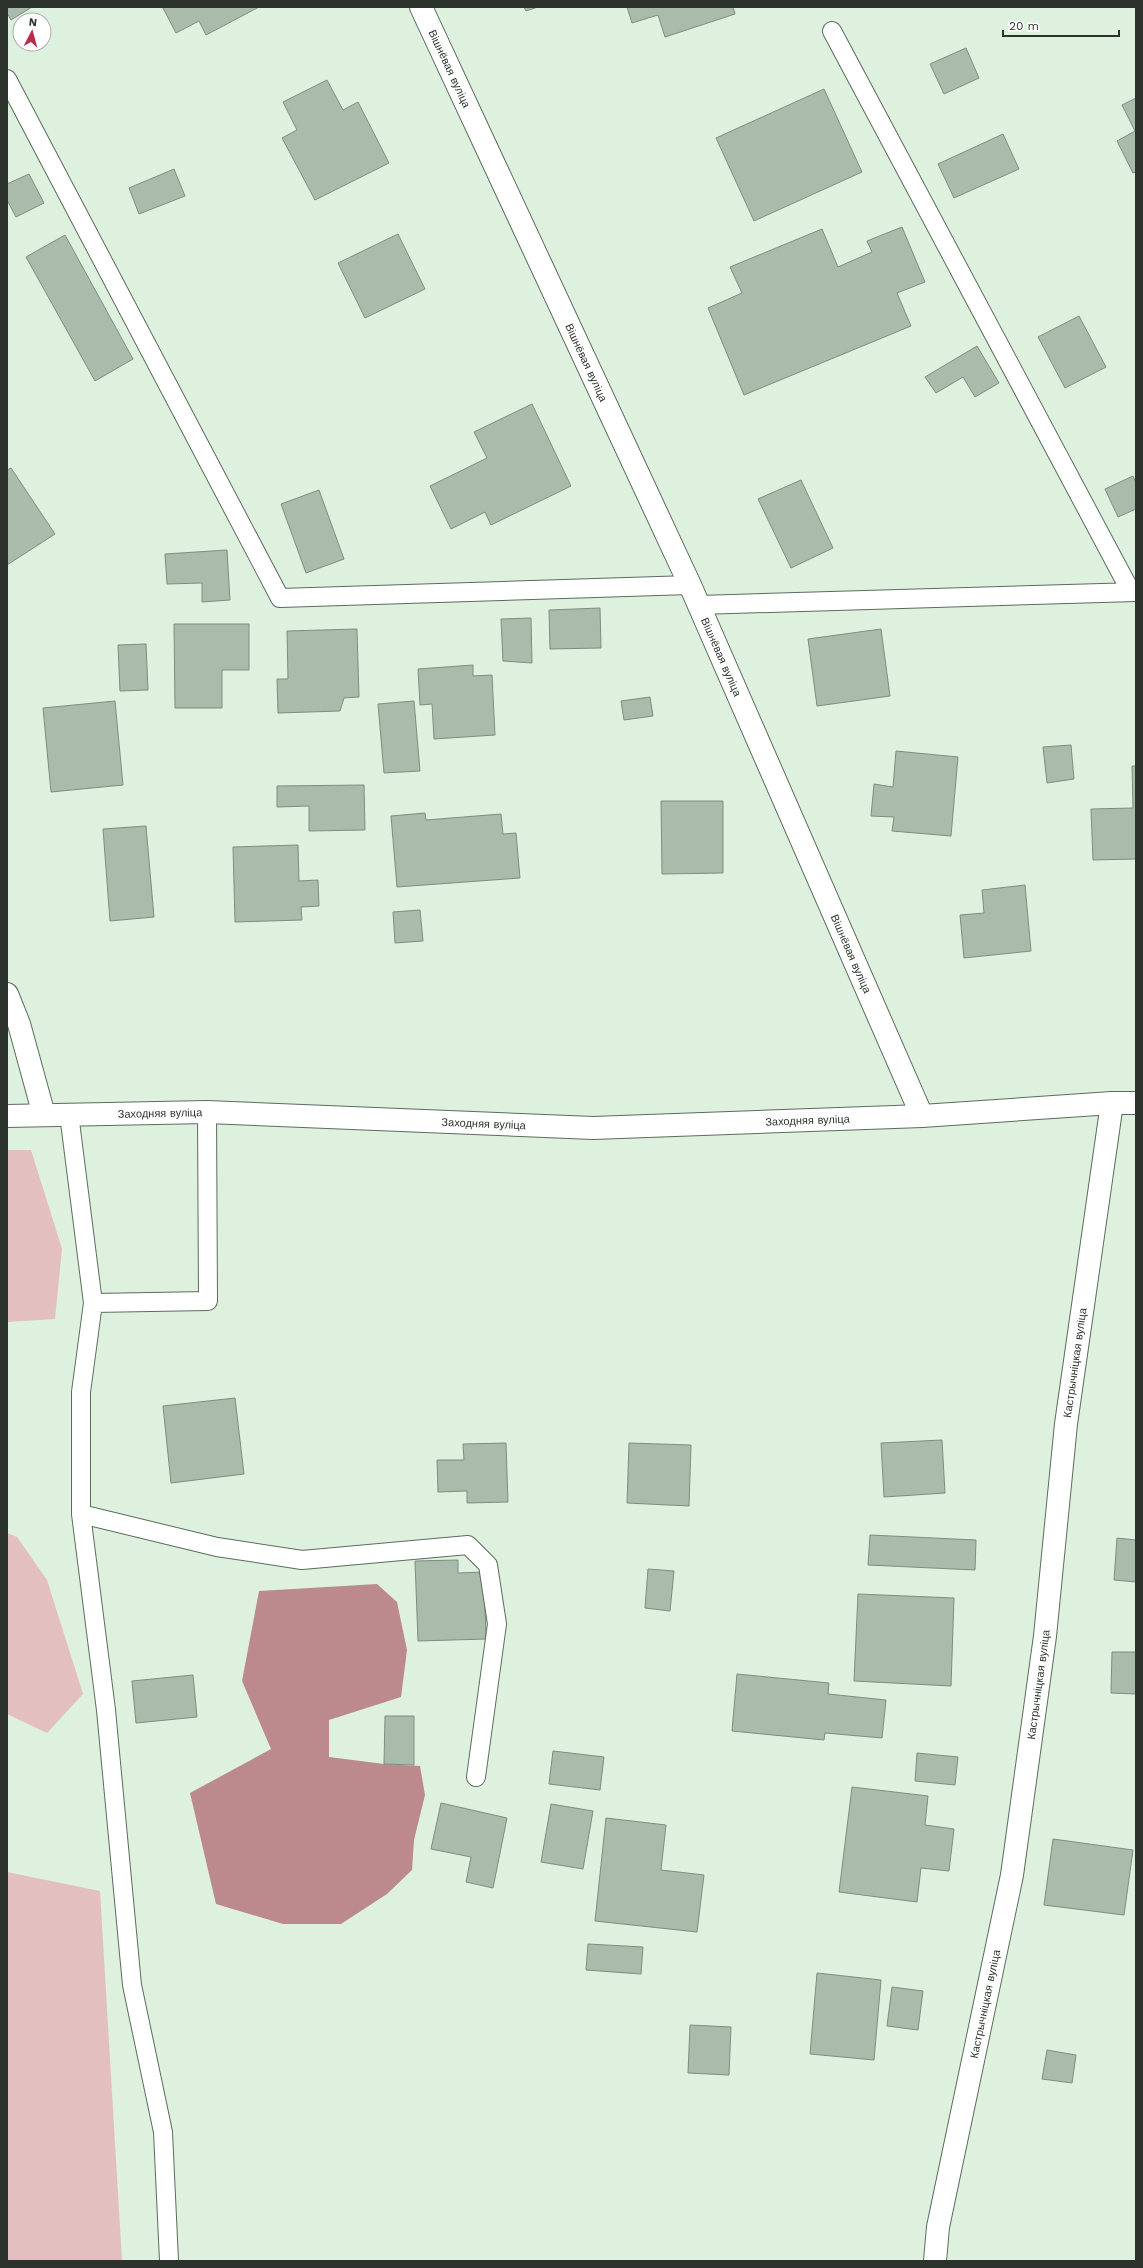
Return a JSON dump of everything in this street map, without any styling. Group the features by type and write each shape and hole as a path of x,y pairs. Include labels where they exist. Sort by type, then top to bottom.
{"street":[{"name":"Вішнёвая вуліца","path":"421,7 690,585 922,1116"},
{"path":"7,994 19,1024 44,1115"},
{"path":"922,1116 1112,1103 1136,1103"},
{"name":"Кастрычніцкая вуліца","path":"935,2261 938,2227 1012,1875 1045,1636 1066,1424 1112,1103"},
{"name":"Заходняя вуліца","path":"7,1116 207,1112 593,1128 922,1116"}],"lane":[{"path":"699,605 1134,592 832,31"},
{"path":"7,79 280,598 690,585"},
{"path":"93,1303 208,1301 207,1112"},
{"path":"69,1114 93,1303 81,1392 80,1514 106,1710 132,1986 163,2132 169,2261"},
{"path":"80,1514 217,1547 302,1560 468,1545 488,1565 497,1624 476,1777"}],"shaded area":[{"path":"7,1150 31,1150 62,1249 55,1319 7,1322"},
{"path":"7,1533 17,1537 47,1580 83,1694 47,1733 7,1714"},
{"path":"377,1584 397,1602 407,1650 401,1697 329,1720 329,1757 384,1764 420,1766 425,1795 414,1840 412,1870 387,1894 341,1924 283,1924 216,1904 190,1793 271,1749 242,1681 259,1591"},
{"path":"7,1872 100,1891 122,2261 7,2261"}],"building":[{"path":"7,7 32,7 24,12 12,12 11,20 7,13"},
{"path":"259,7 206,35 199,21 176,33 163,8"},
{"path":"524,7 538,7 526,11"},
{"path":"627,7 733,7 735,14 665,37 658,15 632,23"},
{"path":"966,48 979,78 944,94 930,64"},
{"path":"327,80 343,110 358,102 389,163 315,200 282,138 297,130 283,102"},
{"path":"824,89 862,172 754,221 716,138"},
{"path":"1136,98 1136,172 1133,173 1117,141 1135,131 1122,105"},
{"path":"1003,134 1019,169 954,198 938,164"},
{"path":"174,169 185,196 139,214 129,188"},
{"path":"29,174 44,203 16,217 7,200 7,184"},
{"path":"902,227 925,282 897,293 911,326 744,395 708,308 742,293 730,267 822,229 838,267 872,252 867,241"},
{"path":"398,234 425,289 365,318 338,263"},
{"path":"65,235 133,359 95,381 26,257"},
{"path":"1079,316 1106,367 1065,388 1038,337"},
{"path":"977,346 999,383 975,397 963,377 936,393 925,377"},
{"path":"532,404 571,486 491,525 485,512 451,529 430,486 487,458 474,432"},
{"path":"11,468 55,534 7,565 7,470"},
{"path":"1133,476 1136,483 1136,509 1118,517 1105,489"},
{"path":"801,480 833,548 791,568 758,499"},
{"path":"319,490 344,559 306,573 281,504"},
{"path":"227,550 230,600 202,602 202,583 167,584 165,554"},
{"path":"600,608 601,648 550,649 549,610"},
{"path":"531,618 532,663 503,661 501,619"},
{"path":"174,624 249,624 249,670 222,670 222,708 175,708"},
{"path":"357,629 359,697 344,698 340,711 278,713 277,679 288,679 287,631"},
{"path":"881,629 890,696 817,706 808,639"},
{"path":"146,644 148,690 120,691 118,645"},
{"path":"473,665 473,676 492,675 495,735 434,739 432,704 420,705 418,669"},
{"path":"650,697 653,716 624,720 621,701"},
{"path":"115,701 123,785 51,792 43,708"},
{"path":"414,701 420,771 384,773 378,704"},
{"path":"1071,745 1074,779 1047,783 1043,747"},
{"path":"896,751 958,757 951,836 892,831 894,817 871,816 874,784 893,787"},
{"path":"1132,766 1136,766 1136,859 1093,860 1091,809 1133,808"},
{"path":"364,785 365,830 309,831 309,806 277,807 277,786"},
{"path":"661,801 723,801 723,873 662,874"},
{"path":"425,813 426,820 501,814 503,834 516,833 520,878 397,887 391,816"},
{"path":"146,826 154,917 110,921 103,829"},
{"path":"298,845 299,881 318,880 319,906 301,907 302,920 235,922 233,847"},
{"path":"1025,885 1031,951 964,958 960,915 984,913 982,890"},
{"path":"420,910 423,941 395,943 393,912"},
{"path":"235,1398 244,1474 171,1483 163,1406"},
{"path":"942,1440 945,1493 884,1497 881,1443"},
{"path":"506,1443 508,1502 467,1503 467,1491 438,1492 437,1460 464,1460 463,1444"},
{"path":"629,1443 691,1445 689,1506 627,1503"},
{"path":"870,1535 976,1540 975,1570 868,1565"},
{"path":"1117,1538 1136,1540 1136,1582 1114,1580"},
{"path":"458,1560 458,1573 484,1572 486,1639 418,1641 415,1561"},
{"path":"648,1569 674,1571 670,1611 645,1608"},
{"path":"858,1594 954,1598 951,1686 854,1681"},
{"path":"1112,1652 1136,1652 1136,1694 1111,1693"},
{"path":"737,1674 829,1683 828,1694 886,1700 882,1738 825,1733 824,1740 732,1731"},
{"path":"193,1675 197,1717 136,1723 132,1681"},
{"path":"385,1716 414,1716 414,1765 384,1764"},
{"path":"553,1751 604,1757 600,1790 549,1784"},
{"path":"917,1753 958,1757 955,1785 915,1781"},
{"path":"852,1787 928,1796 925,1825 954,1829 949,1871 921,1868 917,1902 839,1892"},
{"path":"441,1803 507,1818 493,1888 466,1882 471,1857 431,1849"},
{"path":"551,1804 593,1811 583,1869 541,1862"},
{"path":"606,1818 666,1825 661,1870 704,1875 697,1932 595,1921"},
{"path":"1053,1839 1133,1850 1124,1915 1044,1905"},
{"path":"588,1944 643,1947 641,1974 586,1970"},
{"path":"817,1973 881,1980 874,2060 810,2054"},
{"path":"892,1987 923,1991 918,2030 887,2026"},
{"path":"690,2025 731,2027 729,2075 688,2073"},
{"path":"1047,2050 1076,2055 1072,2083 1042,2079"}]}
